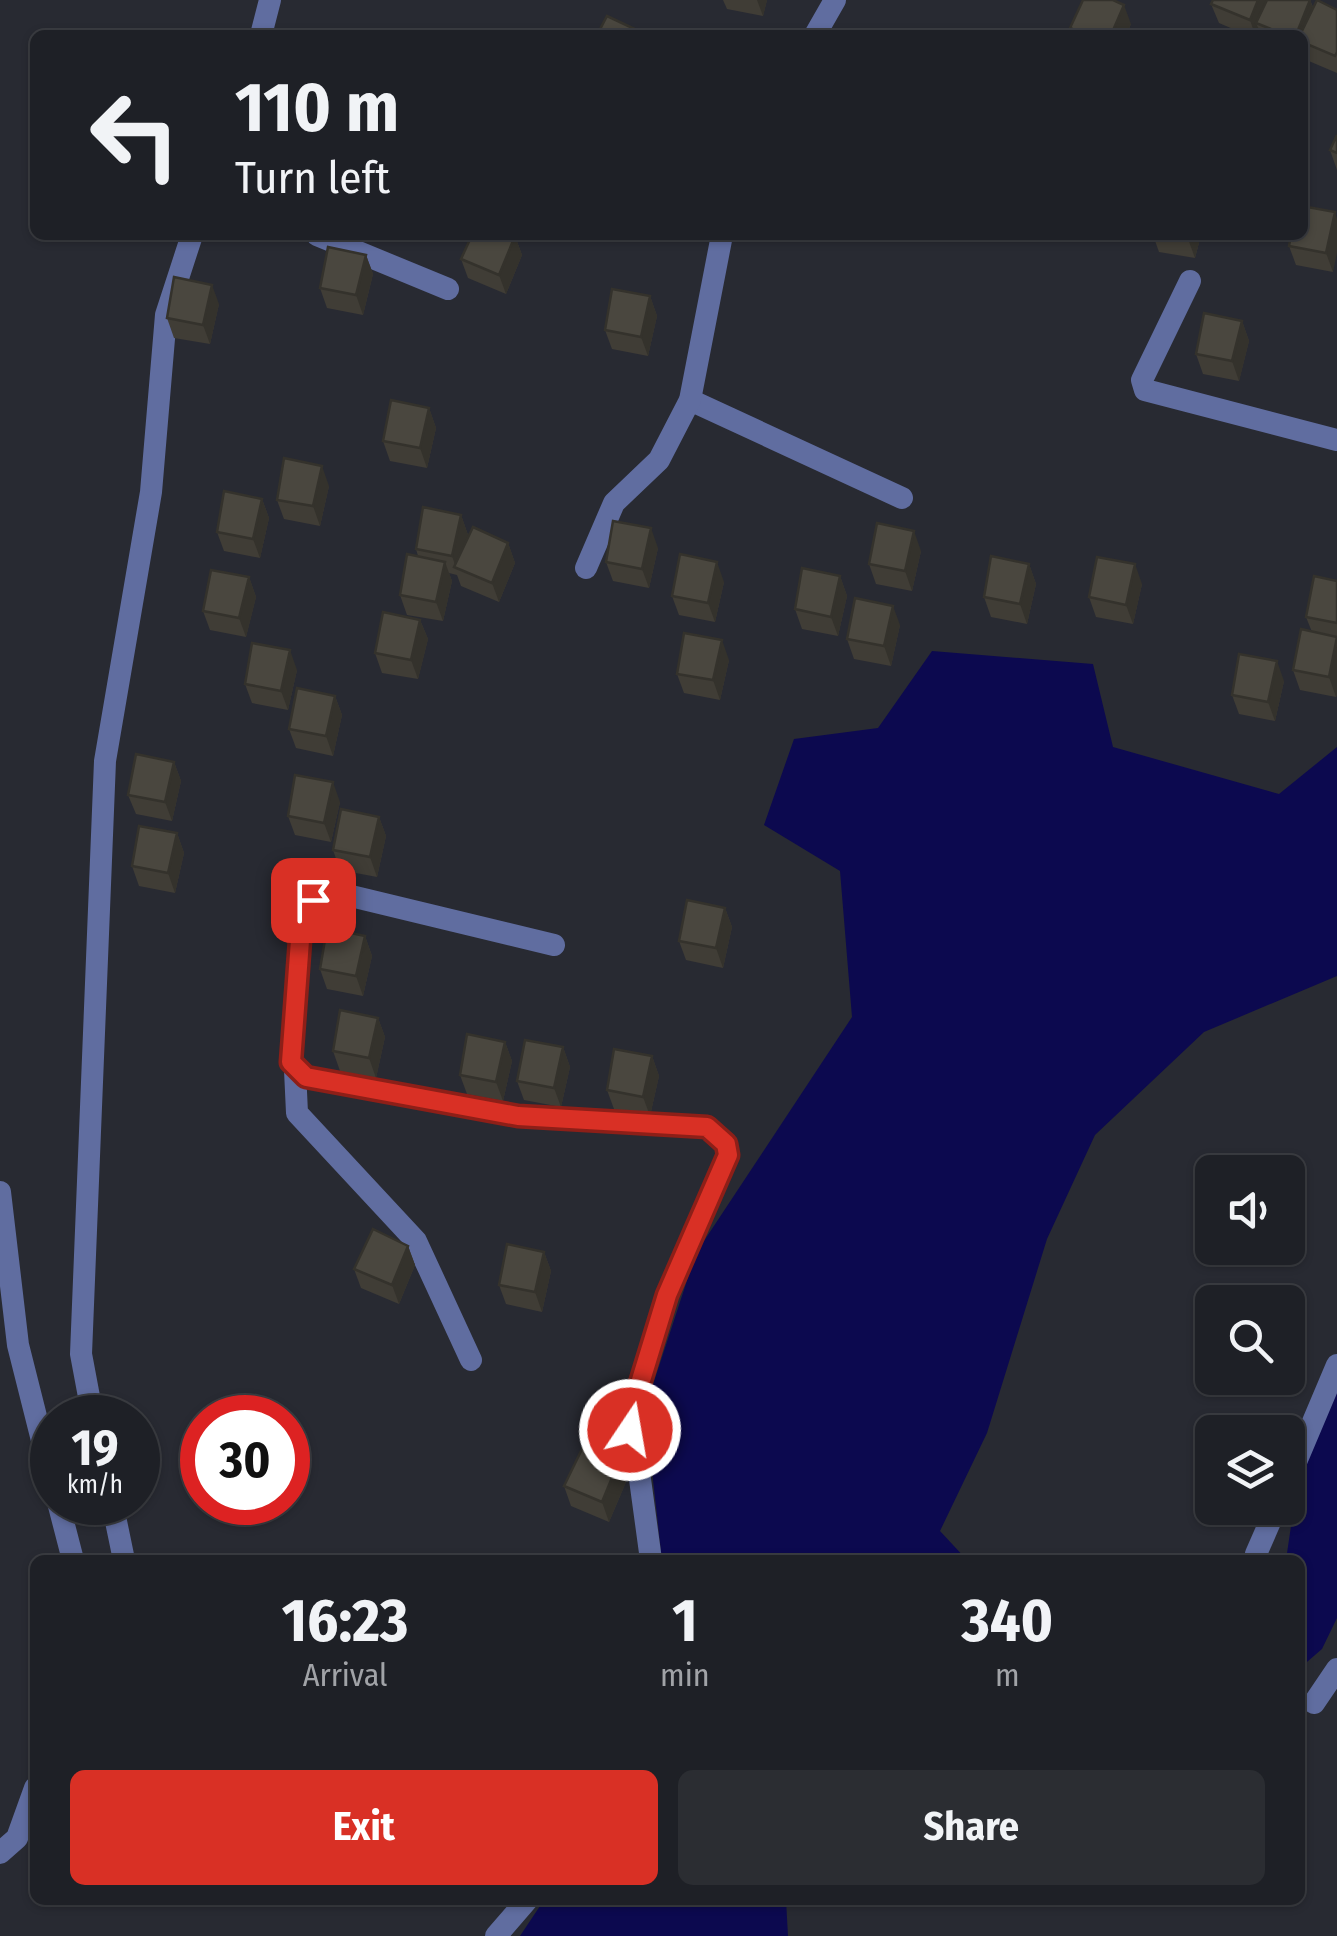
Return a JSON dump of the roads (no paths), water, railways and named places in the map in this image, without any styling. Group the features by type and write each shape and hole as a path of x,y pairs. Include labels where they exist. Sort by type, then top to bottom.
{"street":[{"path":"262,30 270,0"},
{"path":"817,30 834,0"},
{"path":"88,1395 81,1354 106,761 151,492 166,315 190,240"},
{"path":"329,240 448,289"},
{"path":"586,568 614,503 659,460 690,400 721,240"},
{"path":"1190,281 1142,380 1145,390 1337,440"},
{"path":"690,400 902,498"},
{"path":"471,1360 416,1241 297,1113 291,1062 301,927 313,900 351,896 554,944"},
{"path":"294,1070 306,1077 518,1116 707,1127 726,1144 728,1155 667,1295 631,1413 650,1555"},
{"path":"0,1192 18,1345 31,1395"},
{"path":"1305,1441 1337,1365"},
{"path":"64,1525 72,1555"},
{"path":"117,1525 123,1555"},
{"path":"1256,1554 1269,1525"},
{"path":"1314,1703 1337,1669"},
{"path":"0,1853 17,1838 30,1802"},
{"path":"496,1936 523,1905"}]}
